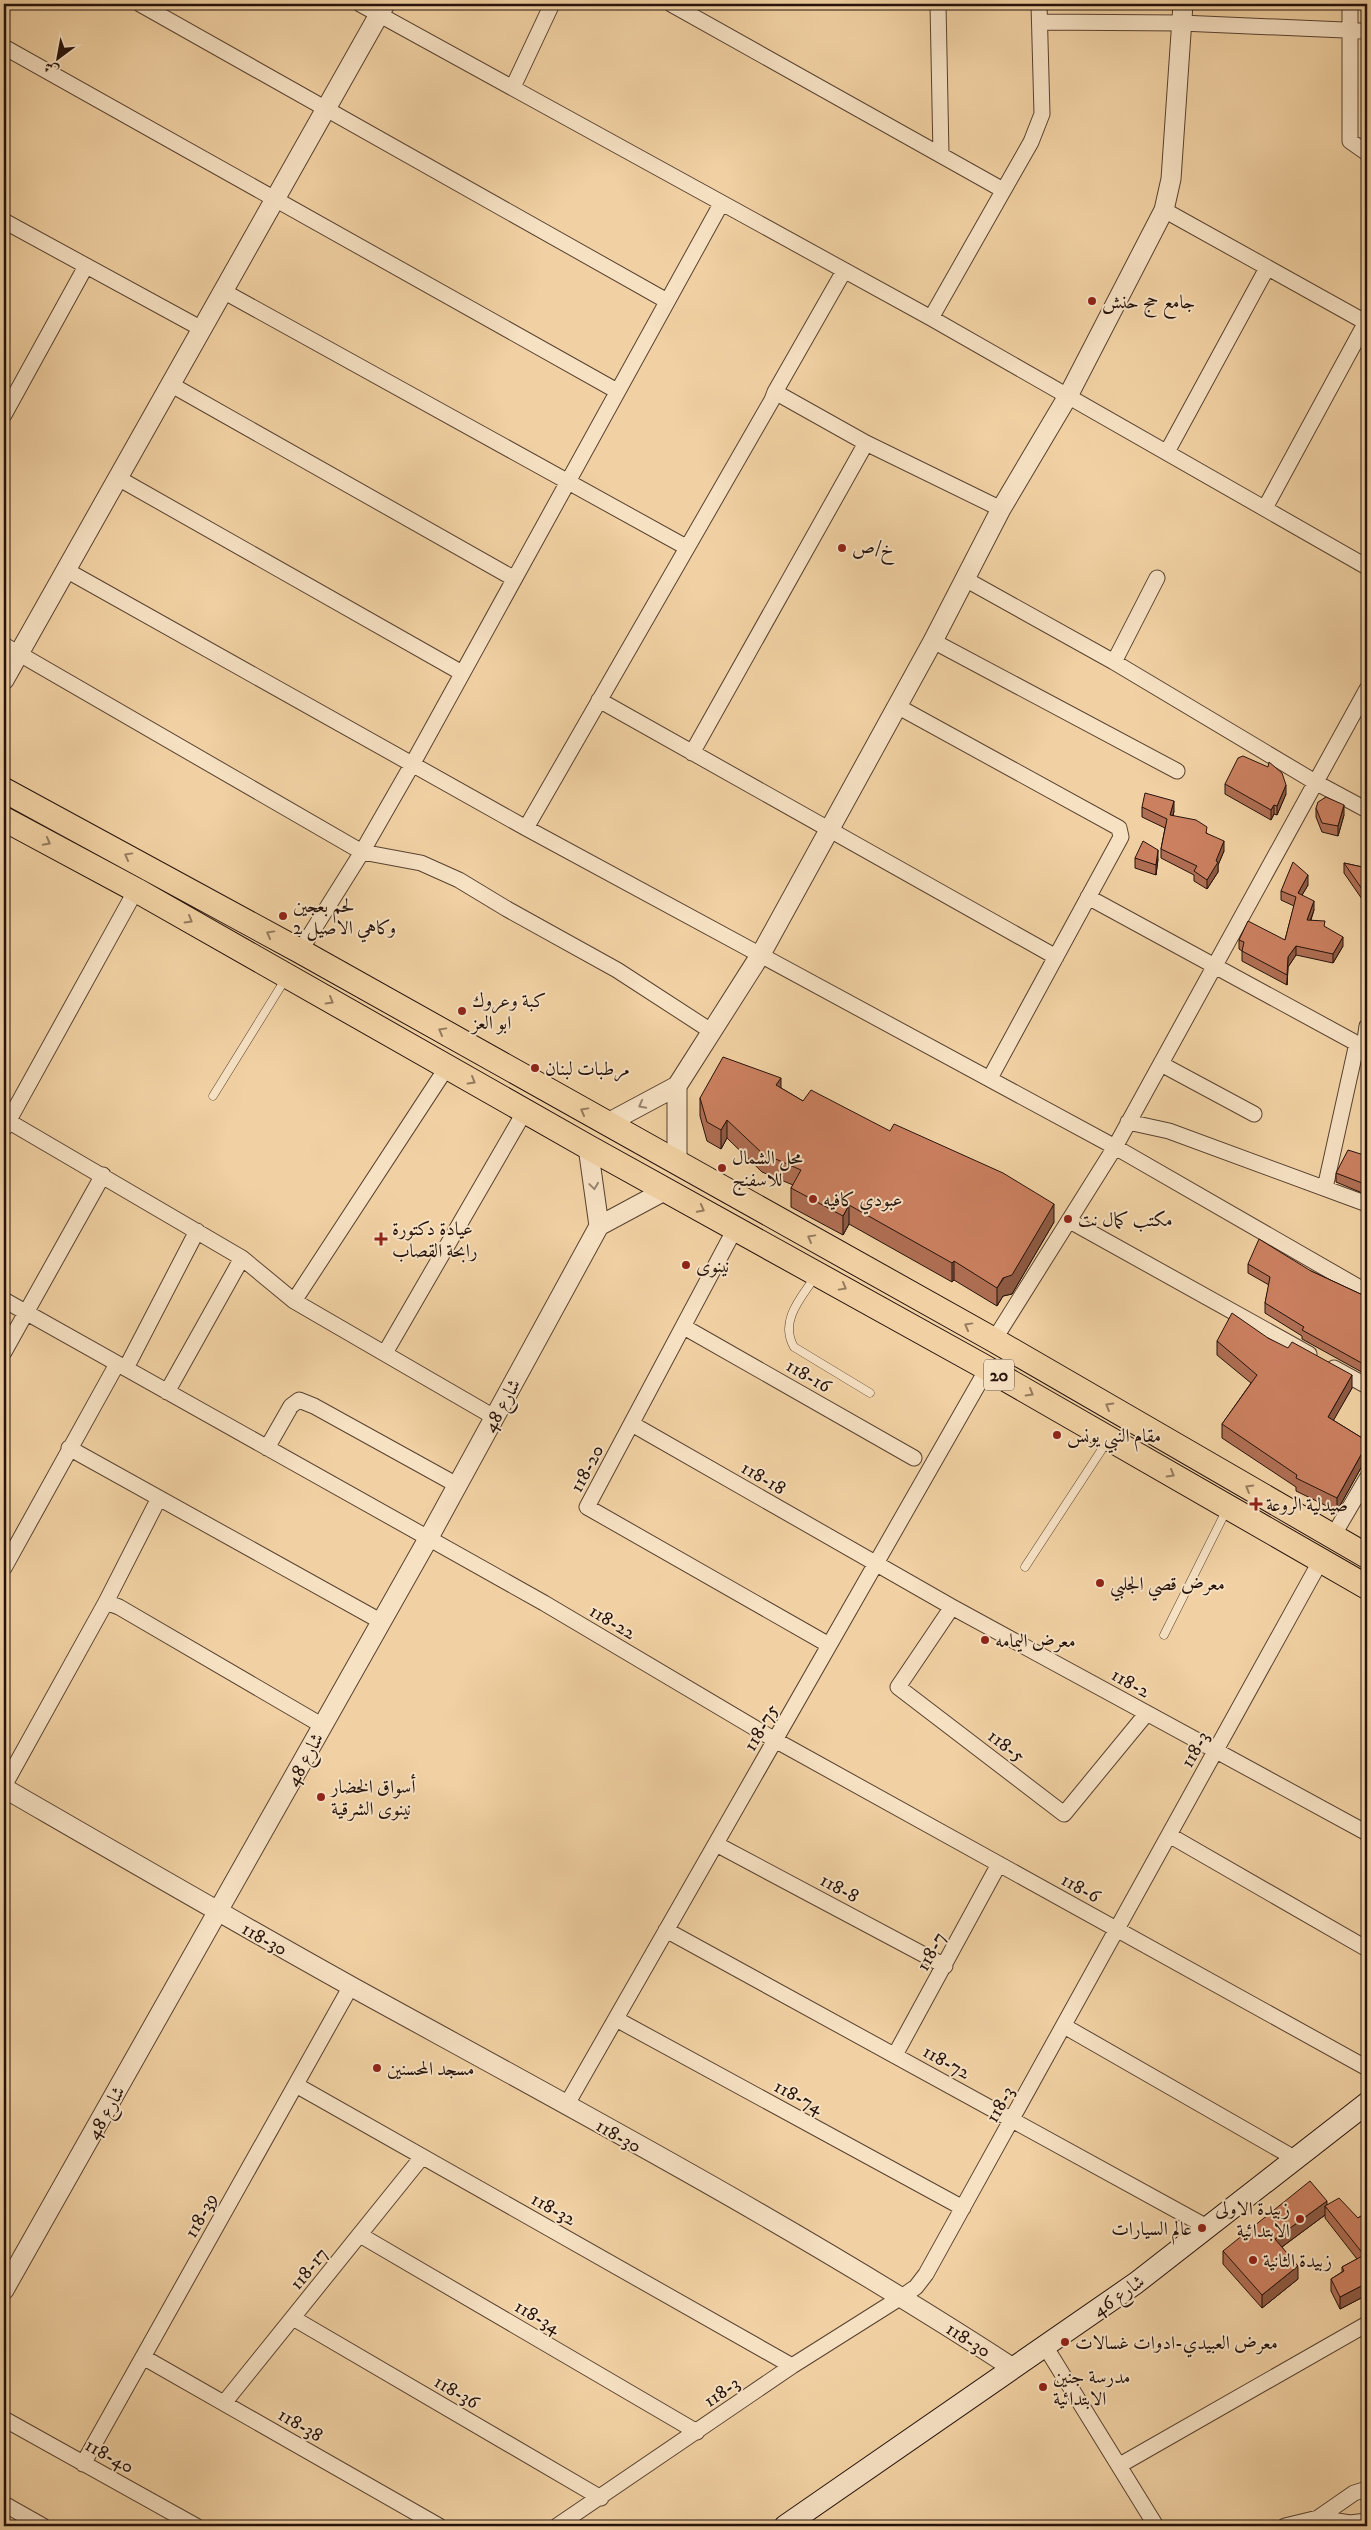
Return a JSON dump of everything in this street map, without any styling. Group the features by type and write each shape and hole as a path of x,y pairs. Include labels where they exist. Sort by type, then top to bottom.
{"main road":[{"path":"4,790 300,951 606,1124"},
{"path":"4,819 136,890 588,1147"},
{"name":"20","path":"606,1124 994,1340 1367,1556"},
{"name":"20","path":"588,1147 818,1273 1109,1438 1367,1588"},
{"name":"شارع 46","path":"790,2525 1136,2283 1367,2103"}],"street":[{"path":"140,4 325,110 667,301"},
{"path":"360,4 382,9 513,87 721,204 930,318 1367,567"},
{"path":"513,87 552,4"},
{"path":"671,4 695,11 1003,190"},
{"path":"938,4 941,155"},
{"path":"930,318 1031,142 1042,114 1039,4"},
{"path":"606,1124 677,1086 761,954 933,641 1001,509 1068,396 1164,210 1171,179 1183,4"},
{"path":"1350,4 1350,141 1367,153"},
{"path":"4,680 11,649 66,570 382,9"},
{"path":"1040,22 1181,23 1367,31"},
{"path":"4,46 617,391"},
{"path":"300,951 362,852 413,764 513,578 721,204"},
{"path":"1164,210 1366,323 1265,508"},
{"path":"4,221 202,329"},
{"path":"4,415 86,266"},
{"path":"1167,452 1267,268"},
{"path":"526,828 844,271"},
{"path":"223,291 686,547"},
{"path":"170,384 513,578"},
{"path":"775,392 866,442 1001,509"},
{"path":"692,753 866,442"},
{"path":"118,478 462,673"},
{"path":"66,570 526,828 1115,1147 1367,1292"},
{"path":"1114,662 1157,578"},
{"path":"964,579 1114,662 1315,782 1367,810"},
{"path":"933,641 1177,771"},
{"path":"11,649 362,852 421,863 459,880 507,910 617,970 711,1031"},
{"path":"994,1340 1115,1147 1367,688"},
{"path":"599,700 828,831 1056,957"},
{"path":"897,706 1119,828 1121,837 990,1078"},
{"path":"136,890 6,1125 103,1175 198,1231 242,1258 294,1301 494,1417"},
{"path":"1088,897 1363,1046"},
{"path":"1324,1188 1367,1026"},
{"path":"1161,1064 1254,1114"},
{"path":"294,1301 446,1067"},
{"path":"677,1086 677,1162"},
{"path":"385,1353 525,1111"},
{"path":"1128,1122 1169,1131 1367,1204"},
{"path":"588,1147 599,1226 666,1190"},
{"path":"4,1352 103,1175"},
{"path":"1070,1221 1367,1386"},
{"name":"شارع 48","path":"7,2278 219,1912 428,1539 599,1226"},
{"name":"118-20","path":"736,1227 587,1507 829,1645"},
{"path":"4,1568 69,1448 121,1366 198,1231"},
{"path":"167,1392 242,1258"},
{"name":"118-22","path":"4,1300 552,1608 775,1740"},
{"name":"118-16","path":"684,1327 914,1458"},
{"name":"118-75","path":"567,2104 987,1369"},
{"path":"267,1448 291,1406 298,1400 314,1406 457,1485"},
{"name":"118-18","path":"632,1424 876,1564"},
{"path":"69,1448 382,1622"},
{"path":"1333,1536 1367,1478"},
{"path":"4,1787 106,1602 159,1498"},
{"name":"118-3","path":"557,2526 601,2498 792,2366 916,2287 926,2274 1013,2120 1321,1560"},
{"name":"118-2","path":"876,1564 1216,1751 1365,1827"},
{"path":"106,1602 119,1607 323,1726"},
{"name":"118-5","path":"952,1607 898,1687 1064,1814 1147,1713"},
{"name":"118-6","path":"775,1740 1367,2068"},
{"name":"118-30","path":"4,1787 219,1912 567,2104 903,2296 1013,2368"},
{"path":"1169,1835 1367,1949"},
{"name":"118-8","path":"716,1844 945,1966"},
{"name":"118-7","path":"895,2055 999,1864"},
{"name":"118-72","path":"666,1930 1207,2228"},
{"name":"118-39","path":"84,2464 351,1986"},
{"name":"118-74","path":"616,2019 963,2208"},
{"path":"1064,2026 1296,2159"},
{"name":"118-32","path":"296,2085 792,2366"},
{"name":"118-17","path":"224,2403 422,2156"},
{"name":"118-34","path":"360,2235 697,2432"},
{"name":"118-36","path":"293,2318 601,2498"},
{"path":"1120,2465 1367,2324"},
{"path":"1045,2346 1156,2526"},
{"name":"118-38","path":"143,2357 439,2526"},
{"name":"118-40","path":"4,2420 196,2526"},
{"path":"1311,2522 1354,2493 1367,2489"},
{"path":"4,2504 43,2526"},
{"path":"1285,2526 1311,2522 1367,2521"}],"lane":[{"path":"213,1096 287,976"},
{"path":"818,1273 794,1309 788,1323 789,1338 794,1347 870,1393"},
{"path":"1025,1567 1109,1438"},
{"path":"1164,1635 1228,1507"}],"building":[{"path":"1367,748 1367,758 1362,755"},
{"path":"1243,756 1268,767 1269,762 1282,773 1286,785 1277,806 1274,805 1271,810 1225,784 1238,758"},
{"path":"1145,793 1174,801 1170,815 1196,820 1207,827 1206,833 1224,841 1216,861 1218,862 1207,880 1194,871 1197,866 1161,849 1167,819 1142,807"},
{"path":"1326,797 1344,805 1338,826 1322,823 1316,808 1318,802"},
{"path":"1143,841 1158,850 1156,865 1135,858"},
{"path":"1293,862 1308,875 1298,893 1314,901 1307,920 1325,921 1324,926 1343,937 1333,954 1296,946 1288,957 1287,975 1242,951 1244,942 1239,940 1248,921 1285,940 1296,897 1281,891"},
{"path":"1344,863 1367,868 1367,890 1362,889"},
{"path":"723,1057 781,1078 776,1085 803,1101 811,1090 890,1131 894,1124 1003,1173 1054,1204 1012,1275 1003,1278 997,1288 954,1261 952,1263 849,1205 843,1216 791,1188 801,1170 762,1153 727,1120 721,1130 707,1122 700,1098"},
{"path":"1348,1150 1367,1156 1367,1185 1336,1173"},
{"path":"1363,1223 1367,1224 1367,1252 1362,1251"},
{"path":"1259,1239 1311,1271 1367,1297 1367,1366 1302,1330 1304,1327 1265,1303 1270,1277 1248,1264"},
{"path":"1232,1313 1268,1338 1288,1348 1292,1342 1352,1375 1328,1417 1367,1441 1367,1444 1337,1498 1296,1478 1297,1475 1222,1424 1257,1375 1217,1341"},
{"path":"1310,2181 1327,2201 1275,2239 1298,2266 1262,2295 1223,2251"},
{"path":"1339,2198 1358,2218 1367,2212 1367,2283 1340,2297 1331,2279 1344,2271 1342,2267 1364,2255 1325,2206"}],"place":[{"name":"جامع حج حنش","path":"1092,301"},
{"name":"خ/ص","path":"842,548"},
{"name":"لحم بعجين وكاهي الاصيل 2","path":"283,916"},
{"name":"كبة وعروك ابو العز","path":"462,1011"},
{"name":"مرطبات لبنان","path":"535,1068"},
{"name":"محل الشمال للاسفنج","path":"722,1168"},
{"name":"عبودي كافيه","path":"813,1199"},
{"name":"مكتب كمال نت","path":"1068,1219"},
{"name":"عيادة دكتورة رابحة القصاب","path":"381,1239"},
{"name":"نينوى","path":"686,1265"},
{"name":"مقام النبي يونس","path":"1057,1435"},
{"name":"صيدلية الروعة","path":"1256,1504"},
{"name":"معرض قصي الجلبي","path":"1100,1583"},
{"name":"معرض اليمامه","path":"985,1640"},
{"name":"أسواق الخضار نينوى الشرقية","path":"321,1797"},
{"name":"مسجد المحسنين","path":"377,2068"},
{"name":"زبيدة الاولى الابتدائية","path":"1300,2219"},
{"name":"عالم السيارات","path":"1202,2228"},
{"name":"زبيدة الثانية","path":"1253,2260"},
{"name":"معرض العبيدي-ادوات غسالات","path":"1065,2342"},
{"name":"مدرسة جنين الابتدائية","path":"1043,2387"}]}
